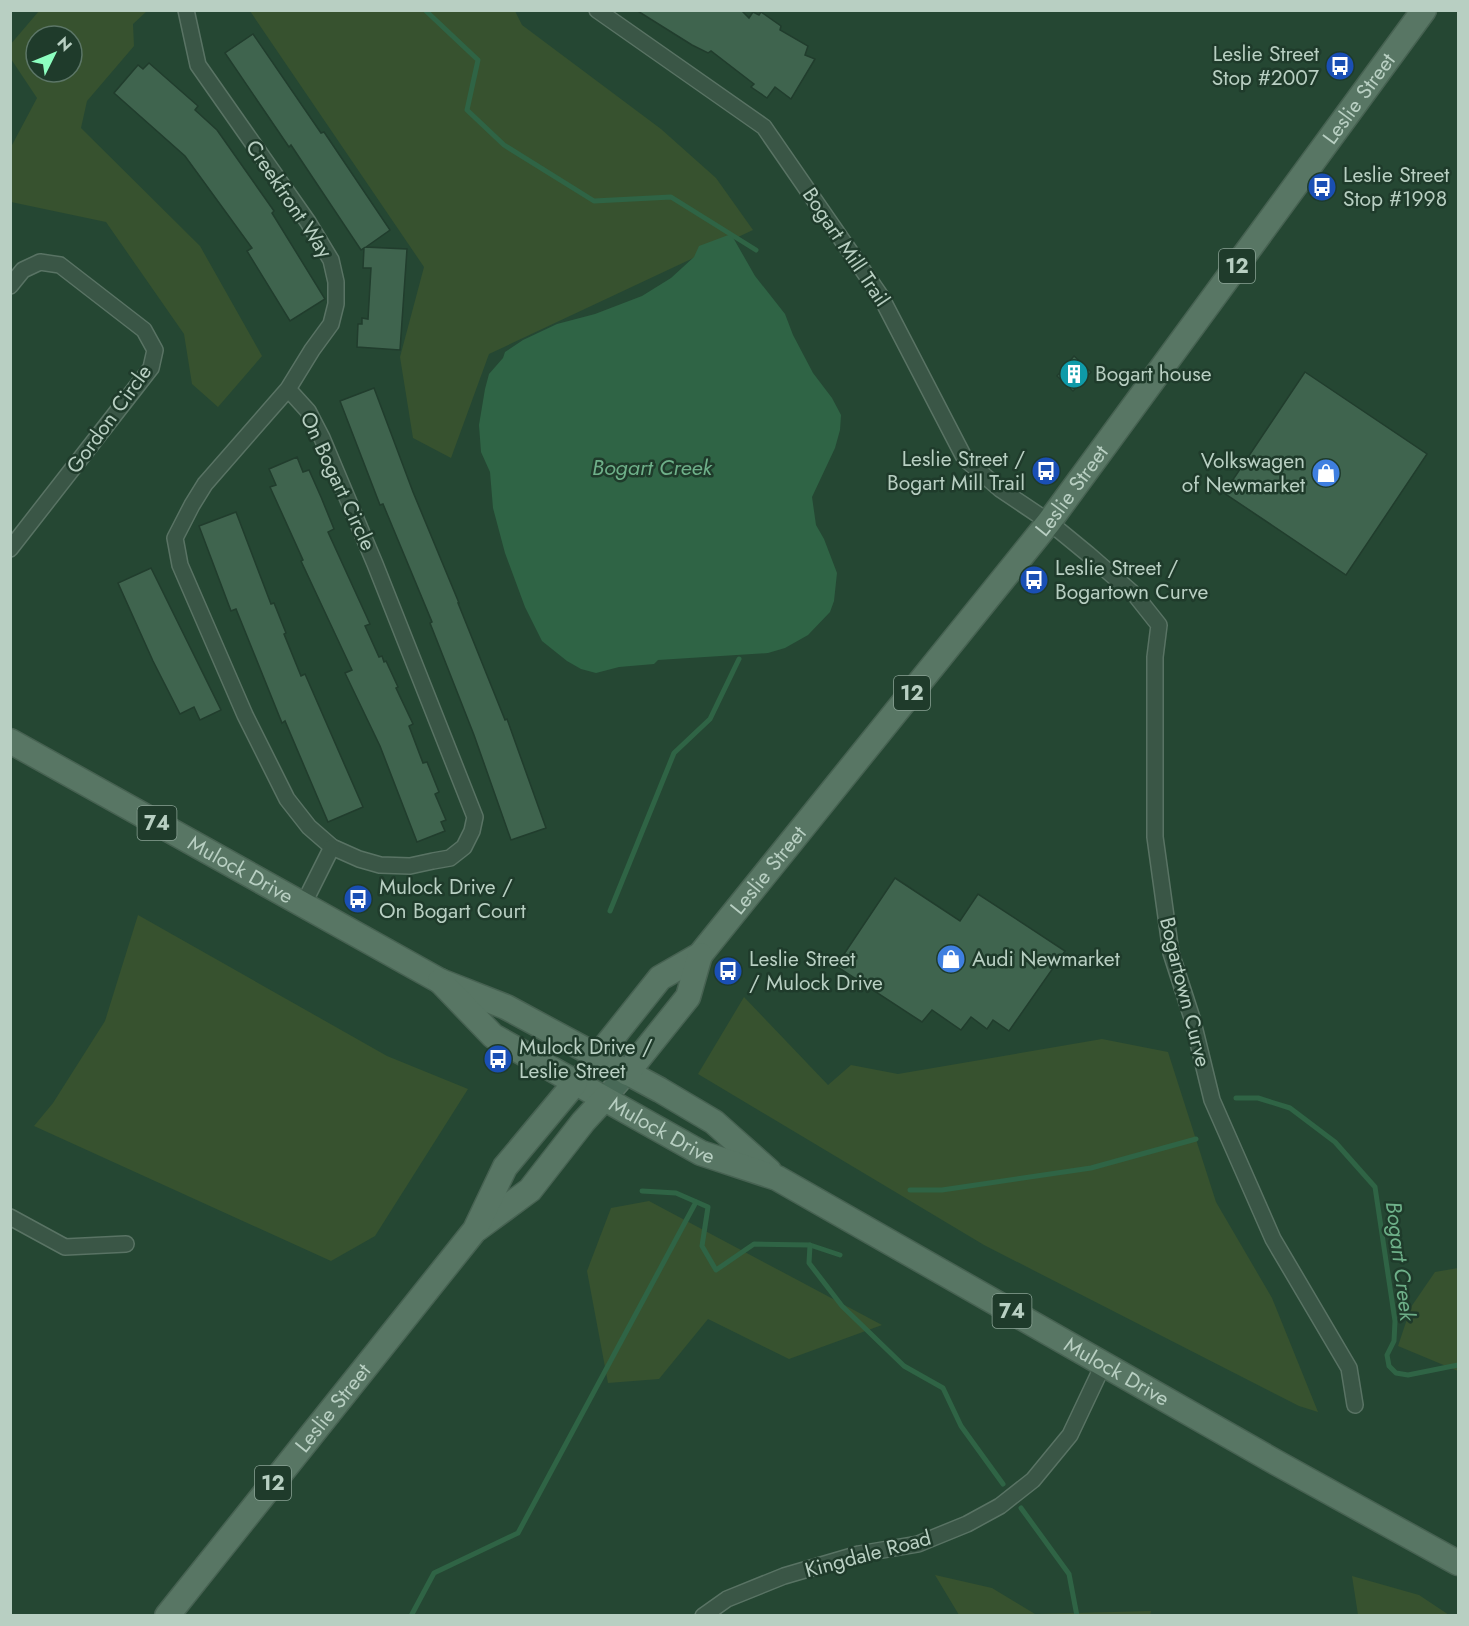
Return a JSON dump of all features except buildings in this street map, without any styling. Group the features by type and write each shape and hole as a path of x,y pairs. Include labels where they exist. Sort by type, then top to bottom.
{"main road":[{"name":"Leslie Street","path":"168,1616 475,1230 505,1167 660,978 700,955 1049,522 1424,10"},
{"name":"Mulock Drive","path":"10,741 440,981 506,1007 627,1072 714,1122 777,1178"},
{"name":"Leslie Street","path":"475,1230 530,1190 583,1122 627,1072 688,997 700,955"},
{"name":"Mulock Drive","path":"440,981 493,1036 575,1083 701,1153 777,1178 1277,1463 1458,1563"}],"street":[{"name":"Creekfront Way","path":"186,10 198,65 308,222 331,260 336,282 336,304 331,324 288,389"},
{"name":"Bogart Mill Trail","path":"597,10 764,127 880,295 965,459 1000,489 1049,522"},
{"name":"Gordon Circle","path":"10,286 23,270 40,262 60,265 144,330 155,350 151,368 10,549"},
{"name":"On Bogart Circle","path":"288,389 308,411 322,438 375,564 475,817 472,831 464,847 450,858 410,866 380,865 332,847 309,827 287,799 245,715 180,565 175,538 205,484 288,389"},
{"name":"Bogartown Curve","path":"1049,522 1136,596 1159,625 1155,657 1155,837 1171,953 1192,1018 1212,1100 1273,1239 1349,1368 1355,1405"},
{"path":"303,905 332,847"},
{"path":"10,1216 65,1247 126,1244"},
{"name":"Kingdale Road","path":"703,1616 727,1599 784,1576 860,1554 918,1544 967,1524 1000,1506 1033,1480 1070,1435 1104,1363"}],"shaded area":[{"path":"39,11 147,11 133,24 134,46 87,101 81,128 200,246 262,356 218,407 192,384 184,334 106,222 11,202 11,147 37,98 28,84 84,84 84,24 28,24"},
{"path":"250,11 515,11 522,25 661,129 716,178 753,230 489,354 451,458 413,438 400,357 424,267"},
{"path":"24,29 24,78 11,59 10,45"},
{"path":"138,915 387,1056 468,1089 375,1236 331,1261 34,1126 53,1103 105,1021"},
{"path":"744,997 828,1085 851,1065 898,1074 1102,1039 1168,1052 1216,1202 1272,1298 1318,1412 1299,1406 984,1245 698,1074"},
{"path":"649,1201 882,1325 789,1359 708,1319 659,1379 608,1383 587,1271 611,1208"},
{"path":"1458,1268 1458,1371 1398,1346 1411,1307 1435,1272"},
{"path":"935,1575 992,1588 1035,1614 1151,1611 1150,1616 959,1615"},
{"path":"1352,1576 1419,1595 1449,1615 1358,1615"}],"water":[{"name":"Bogart Creek","path":"731,234 755,276 785,314 813,373 832,398 841,415 835,448 812,497 816,525 837,573 834,601 830,612 808,635 785,648 768,653 658,660 654,664 619,667 596,673 581,669 542,641 525,607 505,553 493,508 490,472 481,452 479,425 489,374 503,358 505,352 523,340 557,324 595,314 642,296 671,278 694,257 699,246"}],"waterway":[{"name":"Bogart Creek","path":"425,10 478,60 467,110 504,145 594,201 671,197 756,250"},
{"name":"Bogart Creek","path":"610,911 674,753 710,719 739,659"},
{"name":"Bogart Creek","path":"1236,1098 1258,1098 1290,1108 1335,1142 1375,1187 1395,1321 1394,1341 1387,1355 1389,1366 1396,1373 1408,1375 1458,1365"},
{"name":"Bogart Creek","path":"910,1190 942,1190 1091,1168 1196,1139"},
{"name":"Bogart Creek","path":"642,1191 676,1193 708,1207 702,1246 716,1270 754,1244 810,1245 840,1255"},
{"path":"411,1616 434,1573 518,1533 696,1202"},
{"path":"810,1245 809,1263 842,1306 904,1366 943,1388 961,1426 1003,1484"},
{"path":"1021,1508 1069,1574 1077,1616"}],"place":[{"name":"Leslie Street Stop #2007","path":"1340,66"},
{"name":"Leslie Street Stop #1998","path":"1322,187"},
{"name":"Bogart house","path":"1074,374"},
{"name":"Leslie Street / Bogart Mill Trail","path":"1046,471"},
{"name":"Volkswagen of Newmarket","path":"1326,473"},
{"name":"Leslie Street / Bogartown Curve","path":"1034,580"},
{"name":"Mulock Drive / On Bogart Court","path":"358,899"},
{"name":"Audi Newmarket","path":"951,959"},
{"name":"Leslie Street / Mulock Drive","path":"728,971"},
{"name":"Mulock Drive / Leslie Street","path":"498,1059"}]}
